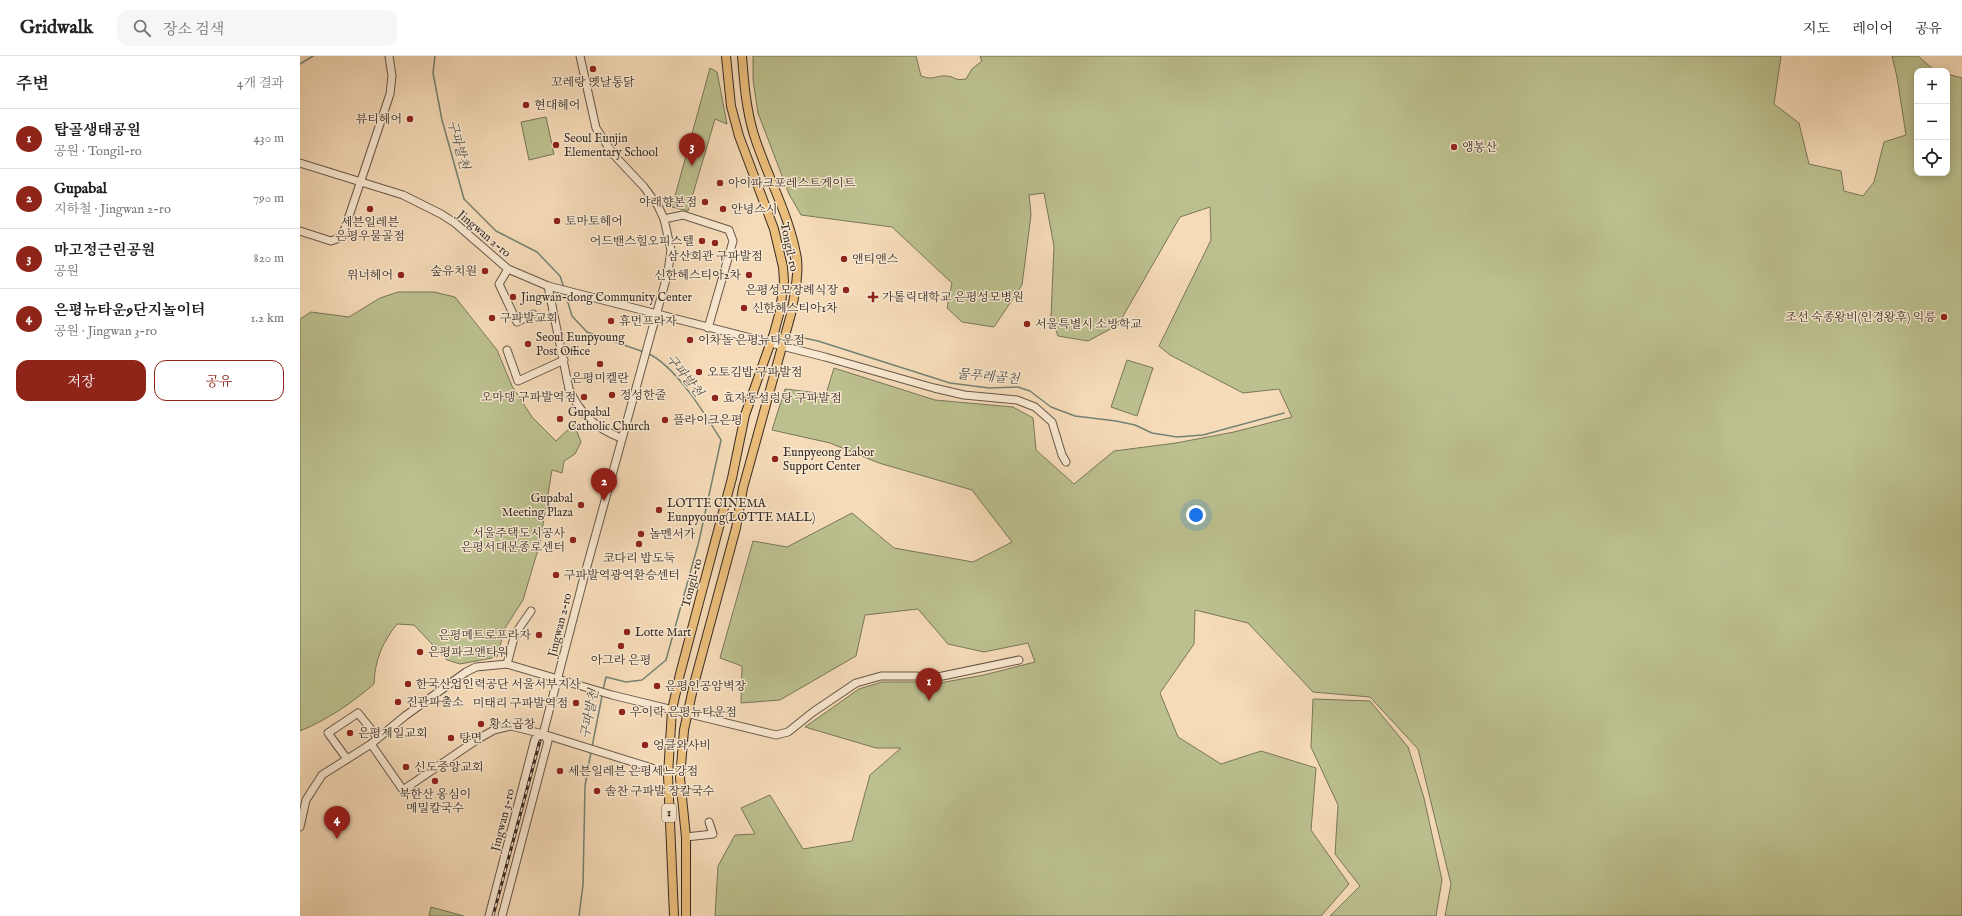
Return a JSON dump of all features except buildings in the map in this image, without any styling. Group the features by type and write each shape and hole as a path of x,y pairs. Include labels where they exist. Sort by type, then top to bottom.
{"main road":[{"name":"Tongil-ro","path":"674,916 668,775 672,710 680,674 732,478 745,415 780,311 784,281 783,267 774,229 739,136 733,114 726,56"},
{"name":"Tongil-ro","path":"686,916 686,837 680,778 684,730 694,684 736,528 743,488 791,314 795,293 797,260 788,226 754,134 747,101 742,56"}],"street":[{"path":"300,231 331,241 342,237 390,94 392,76 390,56"},
{"path":"580,56 596,128 613,154 651,196 664,219 671,250 656,314 781,346 934,388 964,395 1017,400 1035,407 1052,422 1062,455 1066,462"},
{"name":"Jingwan 2-ro","path":"300,163 403,196 441,214 455,223 508,269 552,287 656,314 621,438 557,679"},
{"path":"664,219 682,216 729,230 733,241 708,328"},
{"path":"508,269 499,284 517,322 533,314"},
{"path":"552,287 569,389 584,415 596,425 621,438"},
{"path":"507,350 518,381 564,360"},
{"path":"507,664 515,634 531,611"},
{"path":"300,827 306,800 322,776 371,744 405,716 466,672 476,667 507,664 612,695 776,735 788,732 813,712 856,683 881,676 916,676 933,678 1019,660"},
{"name":"Jingwan 3-ro","path":"489,916 535,739 543,734 557,679"},
{"path":"347,759 328,733 358,713 378,738"},
{"path":"371,744 403,790 478,739 494,730 511,726 543,734 652,768"},
{"name":"Jingwan 3-ro","path":"502,916 548,741 543,734"},
{"path":"686,837 713,834 709,822"}],"green space":[{"path":"753,56 916,56 921,76 932,78 950,76 959,80 966,79 972,69 982,61 980,56 1781,56 1774,104 1799,123 1809,164 1841,171 1844,191 1863,196 1874,182 1884,142 1906,135 1897,77 1892,56 1918,56 1932,68 1914,68 1914,176 1950,176 1950,75 1962,78 1962,916 1445,916 1451,884 1418,749 1370,697 1313,692 1248,623 1195,610 1194,644 1160,693 1178,737 1221,764 1261,751 1316,768 1311,830 1349,884 1321,916 715,916 718,866 735,835 755,834 741,808 770,795 803,849 852,841 870,775 901,748 876,748 805,727 859,689 882,682 915,682 934,684 984,675 1035,662 1028,643 984,652 948,644 918,609 865,615 856,656 780,700 741,703 742,666 720,658 753,541 787,547 852,513 894,548 973,562 1012,542 972,490 879,463 830,443 772,430 785,389 826,394 834,368 935,400 1013,407 1033,418 1036,450 1074,484 1114,451 1176,443 1234,432 1292,417 1279,389 1243,393 1170,355 1159,346 1211,240 1210,207 1180,217 1118,325 1088,341 1058,336 1051,317 1054,246 1044,193 1029,195 1031,215 1022,285 994,327 962,322 947,308 952,283 892,227 801,215 789,194 758,113 753,80"},
{"path":"710,68 717,72 727,124 715,119 688,211 672,207"},
{"path":"546,117 554,154 529,160 521,122"},
{"path":"398,292 434,292 455,297 497,350 512,386 532,417 556,441 574,424 581,442 575,454 564,461 562,473 552,470 540,543 523,600 505,628 497,657 460,664 447,660 414,625 397,624 387,638 380,652 374,684 339,710 320,722 300,731 300,319 311,312 349,317 380,298"},
{"path":"1127,360 1153,368 1137,416 1111,407"},
{"path":"1313,699 1370,701 1408,747 1424,798 1442,880 1436,916 1330,916 1360,886 1335,854 1338,805 1311,747"},
{"path":"431,907 464,916 429,916"}],"waterway":[{"name":"구파발천","path":"300,64 313,56"},
{"name":"구파발천","path":"435,56 433,73 442,120 464,199 496,231 537,252 560,276 564,288"},
{"name":"구파발천","path":"565,293 572,316 587,332 644,352"},
{"name":"물푸레골천","path":"804,338 818,341 950,383 989,388 1018,387 1030,391 1051,407 1075,416 1116,421 1135,425 1152,433 1177,437 1203,435 1284,413"},
{"name":"구파발천","path":"603,690 606,677 626,682 642,680 666,660 699,541 721,440 698,404 678,379 658,359 647,353"},
{"name":"구파발천","path":"592,747 602,696"},
{"name":"구파발천","path":"579,916 583,885 585,786 591,752"}],"railway":[{"path":"493,916 540,741"}],"place":[{"name":"꼬레랑 옛날통닭","path":"593,69"},
{"name":"현대헤어","path":"526,105"},
{"name":"뷰티헤어","path":"410,119"},
{"name":"Seoul Eunjin Elementary School","path":"556,145"},
{"name":"앵봉산","path":"1454,147"},
{"name":"마고정근린공원","path":"692,166"},
{"name":"아이파크포레스트게이트","path":"720,183"},
{"name":"야래향본점","path":"705,202"},
{"name":"세븐일레븐 은평우물골점","path":"370,209"},
{"name":"안녕스시","path":"723,209"},
{"name":"토마토헤어","path":"557,221"},
{"name":"어드밴스힐오피스텔","path":"702,241"},
{"name":"삼산회관 구파발점","path":"715,243"},
{"name":"앤티앤스","path":"844,259"},
{"name":"숲유치원","path":"485,271"},
{"name":"위너헤어","path":"401,275"},
{"name":"신한헤스티아2차","path":"749,275"},
{"name":"은평성모장례식장","path":"846,290"},
{"name":"Jingwan-dong Community Center","path":"513,297"},
{"name":"가톨릭대학교 은평성모병원","path":"873,297"},
{"name":"신한헤스티아1차","path":"744,308"},
{"name":"조선 숙종왕비(인경왕후) 익릉","path":"1944,317"},
{"name":"구파발교회","path":"492,318"},
{"name":"휴먼프라자","path":"611,321"},
{"name":"서울특별시 소방학교","path":"1027,324"},
{"name":"이차돌 은평뉴타운점","path":"690,340"},
{"name":"Seoul Eunpyoung Post Office","path":"528,344"},
{"name":"은평미켈란","path":"600,364"},
{"name":"오토김밥 구파발점","path":"699,372"},
{"name":"정성한줄","path":"612,395"},
{"name":"오마뎅 구파발역점","path":"584,397"},
{"name":"효자동설렁탕 구파발점","path":"715,398"},
{"name":"Gupabal Catholic Church","path":"560,419"},
{"name":"플라이크은평","path":"665,420"},
{"name":"Eunpyeong Labor Support Center","path":"775,459"},
{"name":"Gupabal","path":"604,501"},
{"name":"Gupabal Meeting Plaza","path":"581,505"},
{"name":"LOTTE CINEMA Eunpyoung(LOTTE MALL)","path":"659,510"},
{"name":"놀멘서가","path":"641,534"},
{"name":"서울주택도시공사 은평서대문종로센터","path":"573,540"},
{"name":"코다리 밥도둑","path":"639,544"},
{"name":"구파발역광역환승센터","path":"556,575"},
{"name":"Lotte Mart","path":"627,632"},
{"name":"은평메트로프라자","path":"539,635"},
{"name":"아그라 은평","path":"621,646"},
{"name":"은평파크앤타워","path":"420,652"},
{"name":"한국산업인력공단 서울서부지사","path":"408,684"},
{"name":"은평인공암벽장","path":"657,686"},
{"name":"탑골생태공원","path":"929,701"},
{"name":"진관파출소","path":"398,702"},
{"name":"미태리 구파발역점","path":"576,703"},
{"name":"우이락 은평뉴타운점","path":"622,712"},
{"name":"황소곱창","path":"481,724"},
{"name":"은평제일교회","path":"350,733"},
{"name":"탕면","path":"451,738"},
{"name":"엉클와사비","path":"645,745"},
{"name":"신도중앙교회","path":"406,767"},
{"name":"세븐일레븐 은평세느강점","path":"560,771"},
{"name":"북한산 옹심이 메밀칼국수","path":"435,781"},
{"name":"솔찬 구파발 장칼국수","path":"597,791"},
{"name":"은평뉴타운9단지놀이터","path":"337,839"}]}
